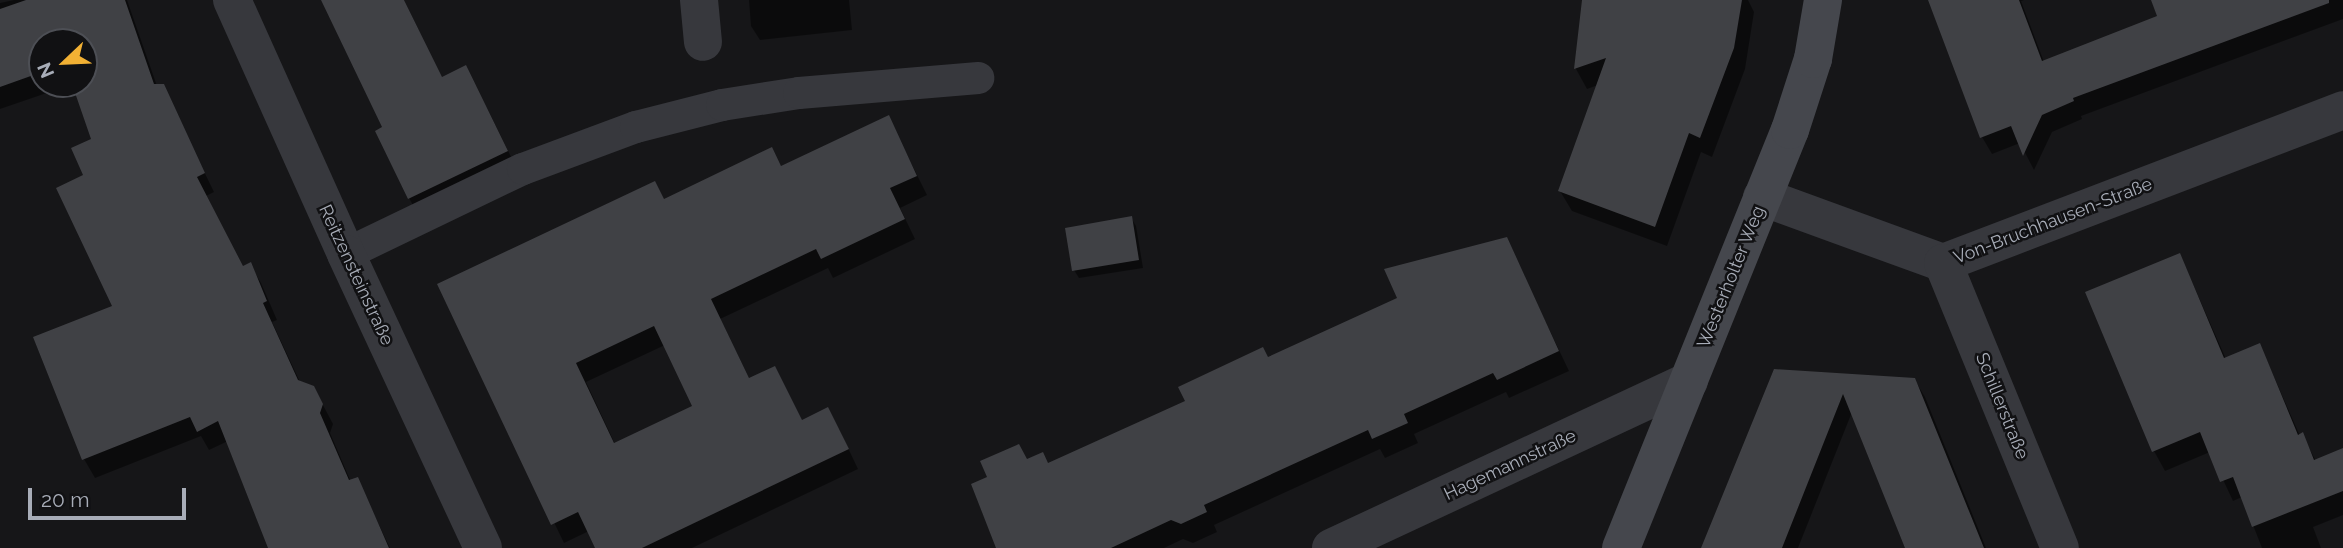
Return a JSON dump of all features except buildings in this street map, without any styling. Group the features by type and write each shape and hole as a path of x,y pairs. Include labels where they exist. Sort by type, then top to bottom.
{"street":[{"name":"Reitzensteinstraße","path":"232,0 346,254 484,548"},
{"path":"699,0 703,42"},
{"name":"Westerholter Weg","path":"1621,548 1790,130 1813,59 1823,0"},
{"name":"Von-Bruchhausen-Straße","path":"1762,197 1943,264 2343,110"},
{"name":"Schillerstraße","path":"1943,264 2060,548"},
{"name":"Hagemannstraße","path":"1331,548 1689,381"}],"lane":[{"path":"346,254 523,169 636,127 722,105 799,93 978,78"}]}
